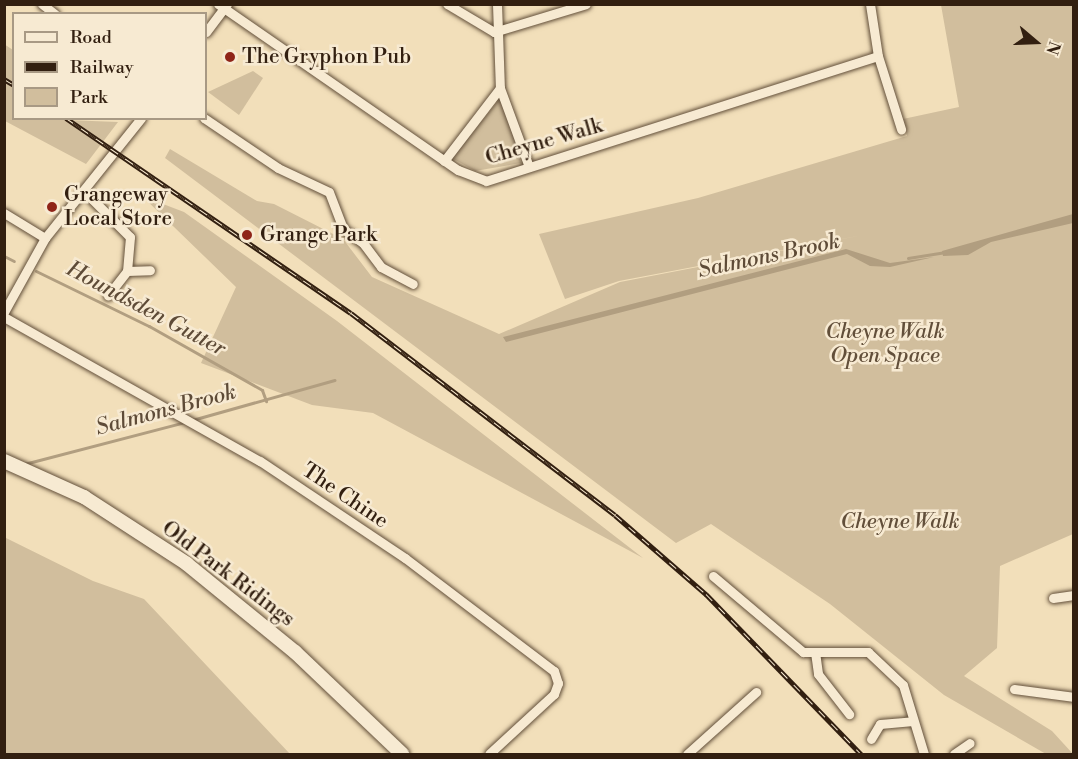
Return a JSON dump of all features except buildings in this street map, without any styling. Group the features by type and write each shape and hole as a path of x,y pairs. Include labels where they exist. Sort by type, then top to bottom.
{"street":[{"path":"447,4 494,32 586,4"},
{"path":"497,4 494,32 500,88 529,167"},
{"path":"870,4 878,56 901,129"},
{"path":"207,30 223,6"},
{"name":"Cheyne Walk","path":"223,6 444,161 486,181 878,56"},
{"path":"444,161 500,88"},
{"path":"4,312 45,238 118,153 140,120"},
{"path":"207,120 278,168 329,192 343,229 363,243 381,267 413,284"},
{"path":"84,191 127,230 127,271 108,295"},
{"path":"4,213 45,238"},
{"path":"127,271 150,270"},
{"name":"The Chine","path":"4,318 200,425 405,558 554,671 558,683 554,694 489,754"},
{"name":"Old Park Ridings","path":"8,463 84,497 187,564 295,652 402,754"},
{"path":"713,576 803,652 868,652 903,685 924,754"},
{"path":"1053,598 1074,595"},
{"path":"815,652 818,674 849,714"},
{"path":"1014,688 1074,697"},
{"path":"687,754 756,692"},
{"path":"871,739 880,724 913,721"},
{"path":"954,754 970,743"}],"green space":[{"name":"Cheyne Walk Open Space","path":"941,5 1073,5 1073,534 1000,566 997,648 964,676 1052,731 1073,754 1046,754 944,695 830,604 711,524 676,543 165,158 170,149 257,201 274,204 343,239 372,277 499,334 620,282 863,235 619,281 565,299 539,234 698,198 907,136 903,119 959,107"},
{"path":"4,44 12,49 12,120 118,122 86,164 5,121"},
{"path":"253,71 263,78 239,115 208,92"},
{"path":"498,101 504,103 521,163 475,171 452,158"},
{"path":"142,196 184,212 337,321 643,558 373,413 312,405 201,363 236,287"},
{"path":"4,537 93,581 144,599 290,754 5,754"}],"shaded area":[{"path":"1073,214 1073,223 991,242 968,255 943,256 942,251"},
{"path":"846,249 890,263 934,257 890,267 870,266 847,254 506,342 503,337"}],"waterway":[{"name":"Salmons Brook","path":"908,258 946,252"},
{"name":"Salmons Brook","path":"855,254 880,263"},
{"name":"Houndsden Gutter","path":"4,256 14,261"},
{"name":"Houndsden Gutter","path":"36,271 149,326 262,390 266,401"},
{"name":"Salmons Brook","path":"192,420 334,380"},
{"name":"Salmons Brook","path":"24,464 185,422"}],"railway":[{"path":"4,79 12,84"},
{"path":"69,120 351,313 615,515 706,594 861,754"}],"place":[{"name":"The Gryphon Pub","path":"230,57"},
{"name":"Grangeway Local Store","path":"52,207"},
{"name":"Grange Park","path":"247,235"}]}
